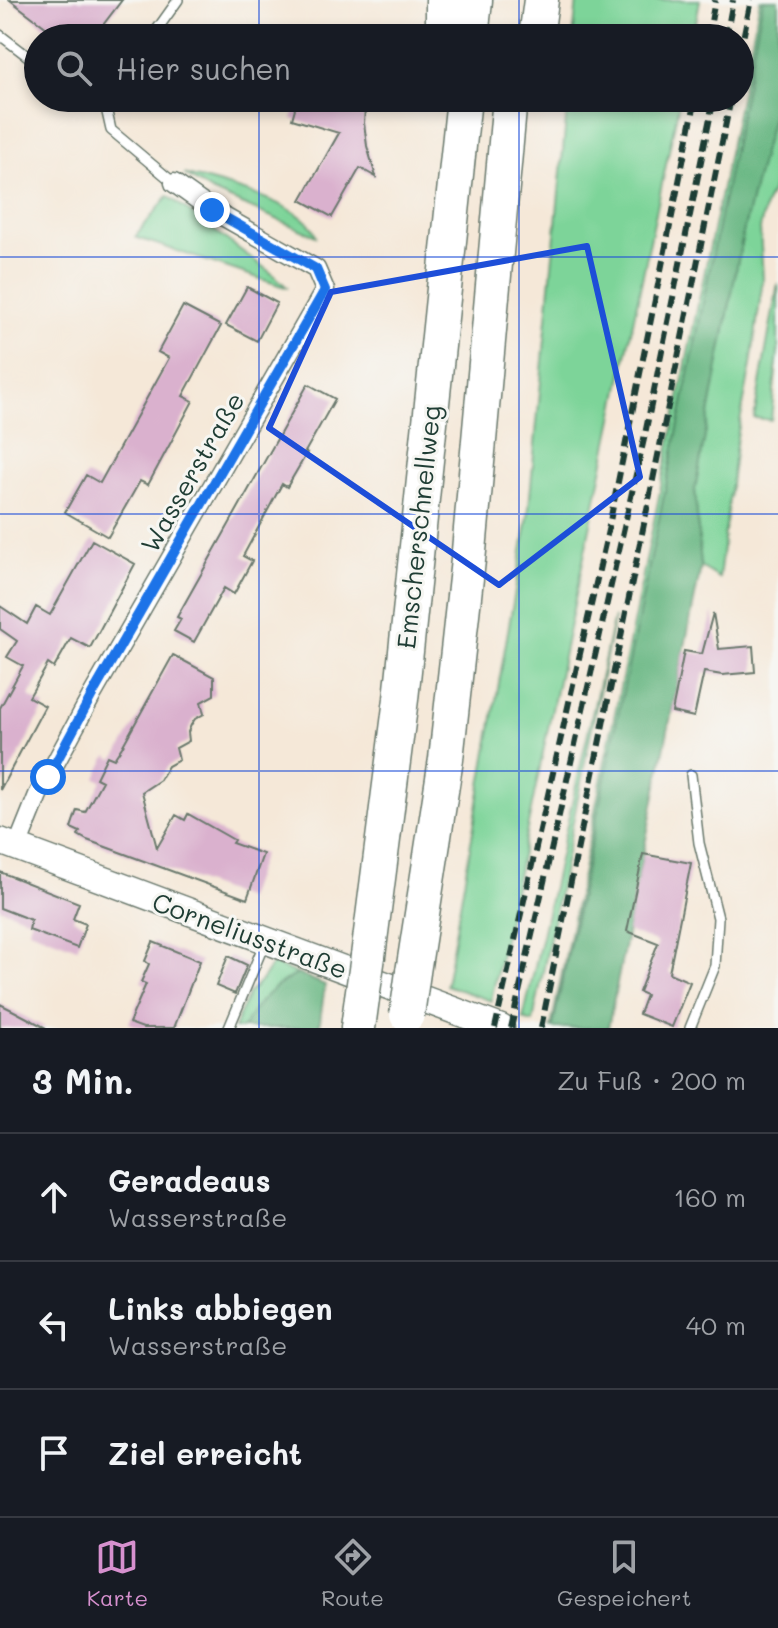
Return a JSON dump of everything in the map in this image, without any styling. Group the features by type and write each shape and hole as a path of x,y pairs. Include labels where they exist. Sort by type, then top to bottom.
{"highway":[{"path":"443,0 443,24"},
{"path":"472,24 475,0"},
{"path":"516,24 519,0"},
{"path":"538,24 541,0"},
{"path":"432,382 442,112"},
{"name":"Emscherschnellweg","path":"360,1013 401,699 462,112"},
{"path":"406,1022 446,759 469,551 509,112"},
{"path":"498,226 521,145 526,112"}],"main road":[{"name":"Corneliusstraße","path":"8,844 501,1028"}],"street":[{"name":"Wasserstraße","path":"8,844 325,290 316,269 212,210 174,183"}],"lane":[{"path":"161,24 178,0"},
{"path":"0,35 24,53"},
{"path":"107,112 111,130 174,183"},
{"path":"690,1028 715,966 718,918 699,843 691,775"},
{"path":"229,1028 265,941"}],"highlighted area":[{"path":"587,246 640,477 499,585 269,428 331,292"}],"green space":[{"path":"577,0 700,0 696,24 574,24"},
{"path":"760,0 763,0 754,45"},
{"path":"763,0 778,0 778,93 744,228 695,489 701,567 608,1028 554,1028 551,1027 681,414 741,112 754,112 754,45"},
{"path":"778,93 778,177 765,206 760,229 763,279 737,437 719,578 701,567 695,489 744,228"},
{"path":"567,112 677,112 491,1001 446,985 528,517"},
{"path":"737,112 741,112 681,414 551,1027"},
{"path":"184,174 279,204 310,224 316,236 211,191"},
{"path":"168,196 274,275 288,288 135,237"},
{"path":"778,283 778,351 771,420 754,418"},
{"path":"614,617 533,1022 523,1019"},
{"path":"272,964 298,974 266,996 243,1028 234,1028 248,994"},
{"path":"298,974 325,985 319,1028 243,1028 266,996"}],"building":[{"path":"10,0 122,0 104,24 42,24"},
{"path":"294,112 365,112 367,146 376,177 360,168 332,217 301,200 339,133 292,119"},
{"path":"247,287 277,303 257,341 226,325"},
{"path":"183,306 221,326 183,396 193,401 148,485 140,481 108,537 65,512 86,475 100,483 169,358 158,352"},
{"path":"308,384 335,399 307,453 287,487 282,484 243,556 252,561 234,594 224,588 194,642 174,631 181,619 177,617"},
{"path":"92,540 135,564 90,648 71,638 54,668 48,664 29,697 45,706 0,790 0,708 23,666 7,657 17,641 0,629 0,606 27,624 36,607 50,615"},
{"path":"713,613 719,649 753,646 755,672 722,675 704,672 694,717 672,712 684,651 702,654"},
{"path":"173,655 214,677 214,695 201,702 204,714 191,725 189,741 176,748 179,760 168,766 160,780 142,792 157,848 176,815 185,820 188,814 234,840 232,843 263,854 247,899 87,840 71,828 77,810 85,812 102,781 96,778 107,756 114,759 122,747"},
{"path":"643,854 691,863 669,973 690,982 672,1027 639,1014 646,995 639,992 658,943 627,931"},
{"path":"0,872 79,903 73,919 86,924 77,948 29,930 31,920 0,908"},
{"path":"153,942 200,961 174,1028 143,1028 129,1023 146,984 141,982 149,964 145,961"},
{"path":"228,956 247,965 235,994 216,986"},
{"path":"0,1004 14,1011 46,1028 0,1028"}],"railway":[{"path":"711,24 715,0"},
{"path":"729,24 733,0"},
{"path":"746,24 751,0"},
{"path":"495,1028 609,526 693,112"},
{"path":"511,1028 644,439 711,112"},
{"path":"541,1028 728,112"}],"route":[{"path":"48,777 325,290 316,269 212,210"}]}
